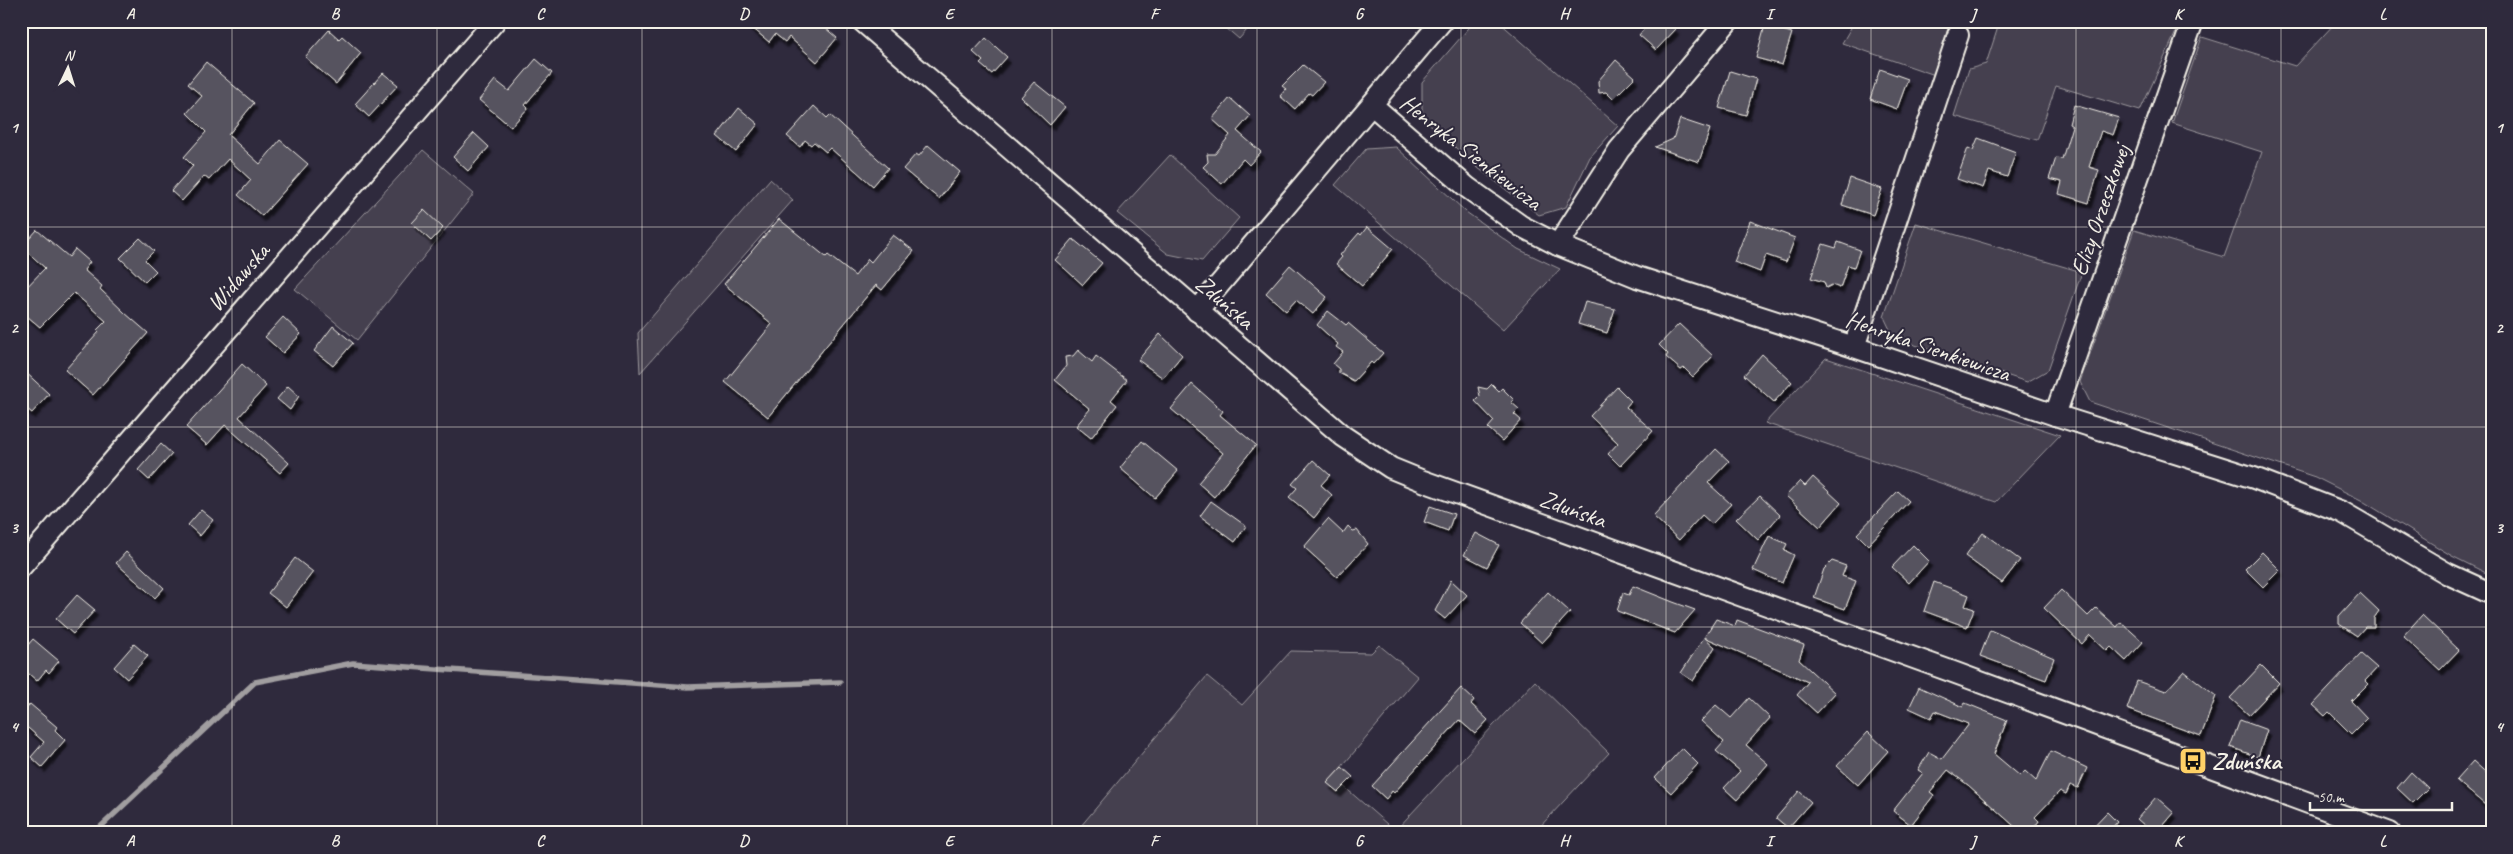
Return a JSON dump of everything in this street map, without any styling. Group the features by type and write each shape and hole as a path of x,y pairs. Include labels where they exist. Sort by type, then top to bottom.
{"street":[{"name":"Widawska","path":"21,568 495,21"},
{"name":"Zduńska","path":"862,21 1343,436 1392,468 1423,481 1944,669 2390,833"},
{"path":"1197,311 1442,21"},
{"path":"1558,245 1619,150 1728,21"},
{"name":"Elizy Orzeszkowej","path":"2055,415 2193,21"},
{"path":"1854,347 1958,35"},
{"name":"Henryka Sienkiewicza","path":"1372,105 1468,188 1521,226 1558,245 1637,277 1854,347 2055,415 2254,478 2342,512 2448,574 2492,594"}],"shaded area":[{"path":"1218,21 1255,21 1239,39"},
{"path":"1475,21 1498,21 1618,126 1590,157 1566,207 1539,215 1478,168 1422,117 1422,82"},
{"path":"1855,21 1950,21 1935,75 1842,43"},
{"path":"2000,21 2181,21 2140,111 2056,86 2037,140 1954,116 1969,69 1986,64"},
{"path":"2337,21 2492,21 2492,576 2452,556 2361,500 2315,477 2090,402 2080,382 2134,230 2224,257 2262,152 2172,123 2202,37 2295,66"},
{"path":"1396,147 1466,212 1518,249 1560,269 1503,330 1335,185 1366,149"},
{"path":"423,150 474,194 357,340 295,289"},
{"path":"1170,155 1239,218 1202,261 1168,254 1117,213"},
{"path":"770,179 793,200 640,373 638,333"},
{"path":"1916,223 2082,272 2048,370 2027,382 1894,338 1884,317"},
{"path":"1826,358 2060,435 1996,502 1765,423"},
{"path":"1379,645 1418,677 1333,777 1395,831 1535,681 1609,753 1534,833 1075,833 1207,676 1242,705 1291,651 1371,653"}],"building":[{"path":"744,21 817,21 837,38 817,62 789,37 785,42 775,34 769,42"},
{"path":"1651,21 1667,21 1676,29 1656,50 1639,35"},
{"path":"1765,25 1792,33 1782,65 1756,58"},
{"path":"329,30 339,39 342,36 361,53 336,84 305,57"},
{"path":"986,38 1007,57 992,74 980,64 983,61 973,52"},
{"path":"536,59 552,73 525,105 528,108 511,127 479,100 495,80 509,91"},
{"path":"1616,60 1635,77 1613,99 1606,92 1599,93 1598,81"},
{"path":"206,62 254,103 228,135 260,164 280,140 308,164 262,216 238,195 251,180 228,159 209,180 204,176 182,201 171,191 193,166 184,157 206,132 187,113 202,96 188,84"},
{"path":"1303,65 1324,82 1312,95 1309,93 1295,109 1280,96 1286,89 1282,86"},
{"path":"1880,69 1908,79 1897,109 1870,99"},
{"path":"1730,71 1756,79 1746,115 1719,108"},
{"path":"383,73 398,85 369,117 355,104"},
{"path":"1034,82 1065,107 1050,125 1021,97"},
{"path":"1230,98 1250,116 1237,131 1261,152 1249,165 1243,159 1222,184 1203,167 1208,162 1207,154 1215,154 1230,135 1212,119"},
{"path":"2074,105 2119,118 2113,135 2101,131 2089,167 2099,170 2089,203 2059,194 2062,182 2049,179 2056,158 2062,159 2072,126 2069,124"},
{"path":"814,106 827,118 830,115 888,168 873,186 830,148 826,152 814,142 811,145 805,140 800,147 787,136"},
{"path":"739,108 758,124 736,152 717,136"},
{"path":"1680,119 1710,129 1699,162 1655,147 1673,139"},
{"path":"474,133 489,147 468,171 453,157"},
{"path":"1978,138 2016,152 2007,177 1989,171 1983,188 1957,179 1968,148 1973,150"},
{"path":"928,145 960,172 939,199 903,169 916,154 919,156"},
{"path":"1850,178 1882,189 1873,215 1842,205"},
{"path":"424,210 443,228 431,241 412,223"},
{"path":"779,219 826,257 828,255 855,276 868,259 871,262 893,235 914,251 882,290 876,285 768,417 725,382 772,324 724,284"},
{"path":"1750,221 1795,238 1786,262 1766,255 1760,272 1734,262"},
{"path":"1367,227 1393,249 1362,286 1336,264 1342,257 1340,255 1359,233 1361,235"},
{"path":"37,230 69,257 75,249 90,262 84,270 102,286 100,289 148,333 93,395 65,370 99,332 97,330 106,321 74,293 40,327 21,311 21,293 45,268 22,247"},
{"path":"140,238 154,251 145,260 156,271 145,282 120,258"},
{"path":"1073,239 1102,263 1083,285 1055,260"},
{"path":"1838,242 1860,250 1854,267 1848,265 1840,288 1832,285 1826,288 1824,282 1811,278 1823,244 1836,248"},
{"path":"1290,265 1327,297 1313,314 1296,300 1286,311 1266,293"},
{"path":"1585,302 1615,309 1607,333 1578,324"},
{"path":"1328,311 1346,325 1348,323 1383,353 1373,364 1371,362 1354,381 1339,373 1339,369 1333,364 1343,352 1336,347 1338,344 1317,325"},
{"path":"283,317 301,334 283,353 265,337"},
{"path":"1679,324 1713,356 1693,377 1684,368 1681,370 1666,357 1668,354 1659,345"},
{"path":"333,326 353,343 333,366 314,351"},
{"path":"1160,334 1182,355 1163,378 1138,360"},
{"path":"1078,350 1092,362 1096,356 1127,380 1111,400 1117,405 1091,438 1076,426 1090,409 1055,380 1066,366 1065,357 1073,356"},
{"path":"1762,354 1792,382 1774,402 1744,375"},
{"path":"242,364 266,386 239,417 289,463 280,473 225,425 207,445 186,427"},
{"path":"21,368 49,394 32,413 21,404"},
{"path":"1192,384 1223,411 1220,415 1256,445 1214,497 1198,483 1223,453 1171,409"},
{"path":"1492,384 1499,391 1502,388 1514,400 1511,402 1519,409 1514,414 1521,420 1502,441 1488,428 1494,421 1475,401 1480,396 1478,387 1487,389"},
{"path":"288,386 299,396 290,410 277,399"},
{"path":"1617,387 1631,401 1626,407 1653,431 1620,466 1608,454 1618,443 1590,416"},
{"path":"1142,441 1178,471 1155,498 1120,468"},
{"path":"161,444 172,454 149,480 138,470"},
{"path":"1716,449 1729,461 1708,483 1731,504 1712,524 1702,515 1679,540 1653,516"},
{"path":"1313,460 1330,475 1321,485 1332,495 1314,518 1289,497 1297,488 1292,484"},
{"path":"1813,477 1841,503 1820,527 1786,496 1800,481 1805,486"},
{"path":"1898,491 1909,501 1868,545 1857,534"},
{"path":"1760,496 1780,515 1758,540 1736,519"},
{"path":"1211,501 1246,526 1235,542 1200,516"},
{"path":"1430,506 1454,514 1448,531 1424,522"},
{"path":"201,510 213,520 200,536 188,525"},
{"path":"1328,519 1343,533 1348,526 1353,531 1357,530 1368,544 1337,577 1304,547"},
{"path":"1476,533 1499,545 1487,567 1464,555"},
{"path":"1983,533 2020,560 2002,583 1965,556"},
{"path":"1769,536 1787,544 1784,550 1794,555 1782,583 1753,570"},
{"path":"1913,545 1929,561 1909,583 1892,567"},
{"path":"126,552 164,588 155,598 116,563"},
{"path":"2262,552 2280,570 2263,587 2245,569"},
{"path":"295,558 313,572 286,607 268,593"},
{"path":"1832,561 1846,566 1842,576 1856,581 1845,609 1814,598 1824,569"},
{"path":"1451,580 1467,595 1445,619 1435,611"},
{"path":"1934,582 1969,595 1965,606 1974,609 1967,627 1924,611"},
{"path":"1633,586 1695,610 1675,633 1617,611 1623,593 1629,595"},
{"path":"2061,590 2088,616 2096,608 2117,627 2121,622 2143,642 2126,661 2111,647 2107,651 2090,635 2082,644 2044,608"},
{"path":"1548,592 1570,612 1542,643 1520,623"},
{"path":"2360,593 2379,611 2374,618 2374,627 2365,627 2357,636 2339,624 2339,616"},
{"path":"77,595 95,610 73,634 56,619"},
{"path":"2422,615 2459,650 2440,670 2403,636"},
{"path":"1716,619 1735,626 1737,620 1804,645 1799,660 1835,693 1817,713 1797,695 1808,682 1704,637"},
{"path":"1990,630 2054,658 2046,680 1980,656"},
{"path":"1704,637 1715,647 1693,681 1681,673"},
{"path":"33,639 59,661 49,673 46,670 37,681 21,667 21,653"},
{"path":"134,644 148,656 127,679 114,667"},
{"path":"2361,654 2377,668 2365,681 2368,684 2351,701 2367,718 2351,734 2329,712 2325,716 2313,705"},
{"path":"2261,665 2279,683 2249,715 2230,698"},
{"path":"2184,671 2216,696 2201,736 2127,709 2137,681 2166,691"},
{"path":"1919,687 1963,707 1965,703 2007,720 1994,754 2020,776 2025,771 2036,781 2051,751 2087,768 2078,788 2070,785 2066,794 2060,791 2035,817 2039,821 2030,833 2022,833 1968,785 1948,770 1930,792 1934,795 1911,825 1893,811 1923,773 1918,770 1929,752 1942,759 1969,724 1935,711 1931,718 1909,708"},
{"path":"1461,688 1474,700 1471,704 1488,720 1475,734 1459,720 1394,793 1392,791 1386,799 1372,786"},
{"path":"1749,698 1770,718 1746,745 1768,764 1737,800 1724,788 1740,771 1716,751 1724,742 1701,721 1716,705 1731,718"},
{"path":"30,704 57,727 55,730 65,740 42,767 31,757 44,742 21,722 21,714"},
{"path":"2240,720 2267,730 2258,757 2230,747"},
{"path":"1868,732 1888,751 1858,785 1837,766"},
{"path":"1682,748 1698,764 1671,793 1655,778"},
{"path":"2473,761 2492,778 2492,811 2456,780"},
{"path":"1342,767 1353,777 1338,792 1327,783"},
{"path":"2411,772 2428,788 2413,803 2397,788"},
{"path":"1799,791 1811,802 1788,828 1776,818"},
{"path":"2156,797 2174,813 2157,833 2153,833 2137,819"},
{"path":"2107,812 2117,822 2108,833 2087,833"}],"waterway":[{"path":"94,833 255,682 353,663 688,687 840,682"}],"place":[{"name":"Zduńska","path":"2193,761"}]}
